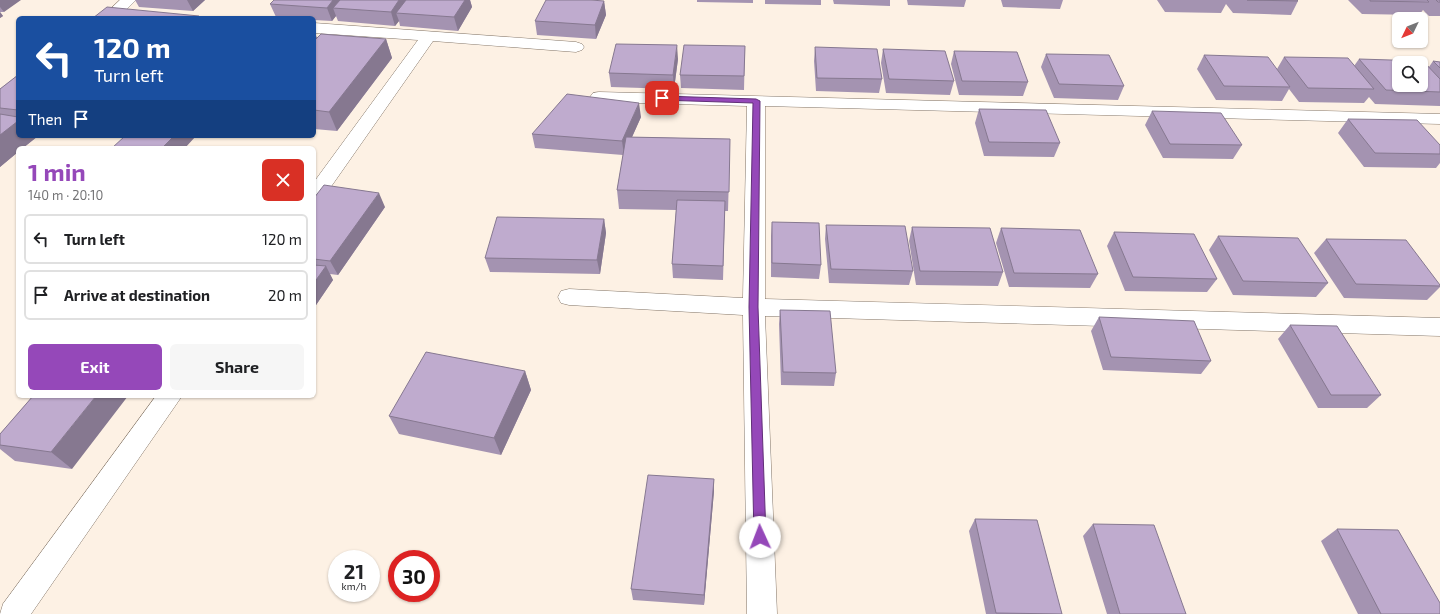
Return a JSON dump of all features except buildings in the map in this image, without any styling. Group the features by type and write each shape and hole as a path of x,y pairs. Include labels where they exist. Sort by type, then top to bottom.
{"street":[{"path":"111,16 129,0"},
{"path":"111,16 129,16"},
{"path":"316,28 576,47"},
{"path":"316,193 429,36"},
{"path":"599,97 1440,119"},
{"path":"756,101 754,307 762,614"},
{"path":"569,297 754,307 1440,326"},
{"path":"13,614 169,398"}],"route":[{"path":"662,98 756,101 754,307 760,537"}]}
